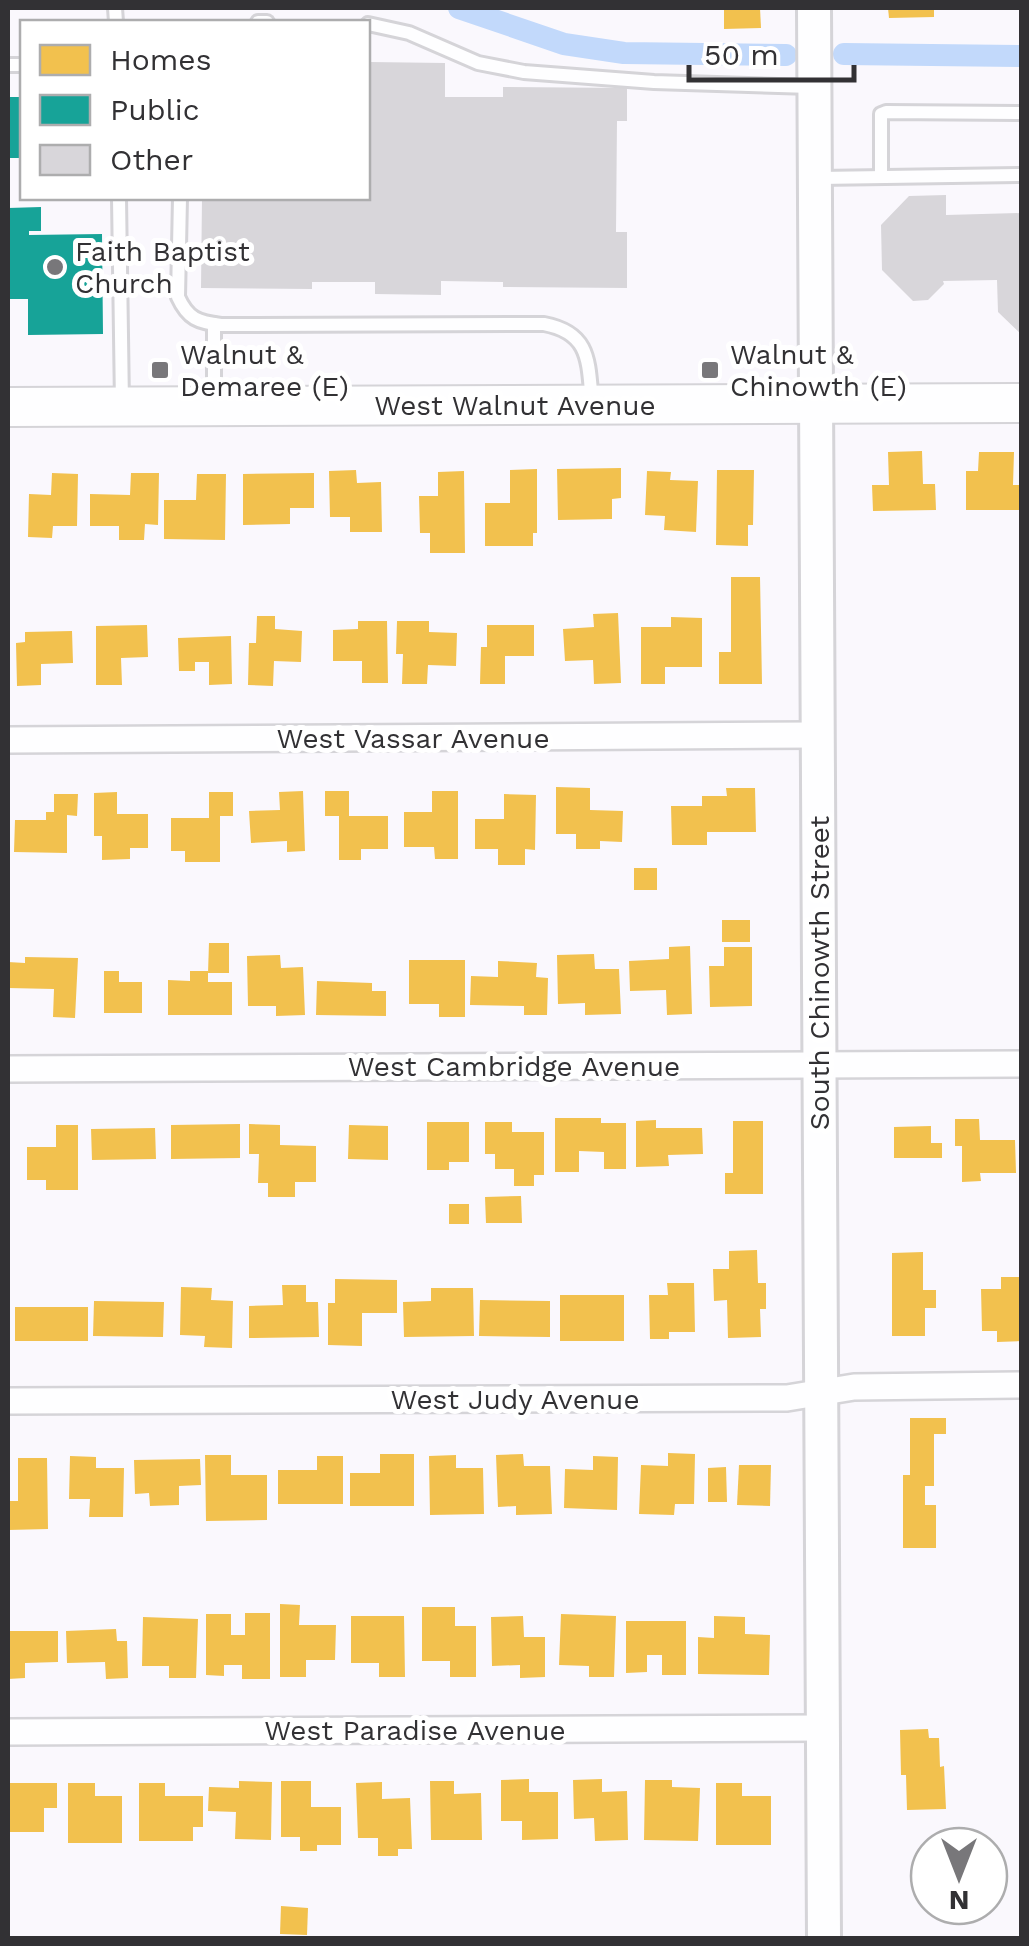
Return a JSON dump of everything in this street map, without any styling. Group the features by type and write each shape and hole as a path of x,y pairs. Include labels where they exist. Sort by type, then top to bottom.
{"main road":[{"name":"West Walnut Avenue","path":"8,406 1022,403"}],"street":[{"name":"South Chinowth Street","path":"814,8 824,1938"},
{"name":"West Vassar Avenue","path":"8,740 818,735"},
{"name":"West Cambridge Avenue","path":"8,1069 1022,1064"},
{"name":"West Judy Avenue","path":"8,1401 788,1398 854,1387 1022,1386"},
{"name":"West Paradise Avenue","path":"8,1732 823,1728"}],"lane":[{"path":"370,24 409,33 478,62 524,72 654,82 815,87"},
{"path":"882,176 881,114 1022,113"},
{"path":"816,178 1022,174"},
{"path":"118,200 122,406"},
{"path":"180,200 178,296 184,310 194,319 214,324 544,324 573,334 583,348 592,406"},
{"path":"214,324 214,406"}],"building: Homes":[{"path":"724,8 760,8 761,28 724,29"},
{"path":"888,8 934,8 934,17 889,18"},
{"path":"922,451 923,484 935,484 936,510 873,511 872,485 889,485 888,452"},
{"path":"979,452 1014,452 1013,485 1022,485 1022,510 966,510 966,471 978,471"},
{"path":"621,468 621,498 612,499 612,519 558,520 557,469"},
{"path":"537,469 537,533 533,533 533,546 485,546 485,503 510,503 510,470"},
{"path":"356,470 357,483 381,482 382,532 350,532 350,517 330,517 329,471"},
{"path":"717,470 754,470 753,525 748,525 748,546 716,545"},
{"path":"464,471 465,553 430,553 430,533 420,533 419,496 438,496 438,472"},
{"path":"647,471 671,472 670,480 698,481 696,532 664,530 665,516 645,515"},
{"path":"52,473 78,474 77,526 53,526 52,538 28,537 29,494 51,495"},
{"path":"131,473 159,473 158,525 145,524 144,540 119,540 119,526 90,526 90,494 130,495"},
{"path":"314,473 314,508 290,508 290,524 243,525 243,474"},
{"path":"197,474 226,474 225,540 164,539 164,500 196,500"},
{"path":"731,577 760,577 762,684 719,684 719,652 731,652"},
{"path":"618,613 621,683 594,684 593,660 565,661 563,629 594,627 593,614"},
{"path":"257,616 275,616 275,629 302,631 301,662 274,661 273,686 248,685 249,643 256,643"},
{"path":"671,617 702,618 702,667 665,667 665,684 641,684 641,627 671,627"},
{"path":"358,621 387,621 388,683 362,683 362,661 333,661 333,630 358,629"},
{"path":"397,621 429,621 429,632 457,633 456,666 428,665 427,684 402,684 403,654 396,654"},
{"path":"147,625 148,657 121,658 122,685 96,685 96,626"},
{"path":"487,625 534,625 534,656 505,656 505,684 480,684 481,647 487,647"},
{"path":"72,631 73,663 41,664 41,685 17,686 16,643 25,642 25,632"},
{"path":"231,636 232,684 209,685 209,662 195,662 195,671 179,671 178,638"},
{"path":"556,787 590,788 590,810 623,811 622,842 600,841 600,849 576,849 576,834 556,834"},
{"path":"726,788 755,788 756,832 707,832 707,845 672,845 671,806 702,806 702,796 727,796"},
{"path":"303,791 305,851 287,852 287,841 251,843 249,811 280,810 279,792"},
{"path":"325,791 349,791 349,816 388,816 388,849 361,849 361,860 339,860 339,816 325,816"},
{"path":"432,791 458,791 458,859 435,859 434,847 404,847 404,812 432,812"},
{"path":"117,792 117,814 148,814 148,848 130,848 130,859 102,860 102,836 94,836 94,793"},
{"path":"209,792 233,792 233,816 220,816 220,862 185,862 185,851 171,851 171,818 209,818"},
{"path":"54,794 78,794 77,816 67,815 67,853 14,852 15,820 46,820 46,812 54,812"},
{"path":"504,794 536,795 535,850 525,849 525,865 498,865 498,849 475,849 475,819 504,819"},
{"path":"634,868 657,868 657,890 634,890"},
{"path":"722,920 750,920 750,942 722,942"},
{"path":"209,943 229,943 229,973 208,973"},
{"path":"690,946 692,1014 667,1015 666,990 630,991 629,961 669,959 669,947"},
{"path":"724,947 752,947 752,1006 710,1007 709,966 724,966"},
{"path":"594,954 595,969 619,969 621,1014 585,1015 585,1003 558,1004 557,955"},
{"path":"280,955 281,968 303,967 305,1015 276,1016 276,1006 248,1006 247,956"},
{"path":"25,957 78,958 75,1018 53,1017 54,989 8,988 8,962 25,963"},
{"path":"409,960 465,960 465,1017 439,1017 439,1004 409,1004"},
{"path":"498,961 537,963 536,977 548,978 547,1015 524,1015 524,1006 470,1005 471,976 498,977"},
{"path":"104,971 119,971 119,982 142,982 142,1013 104,1013"},
{"path":"190,971 208,971 208,982 232,982 232,1015 168,1015 168,980 190,981"},
{"path":"317,981 372,983 372,991 386,991 386,1016 316,1015"},
{"path":"555,1118 601,1118 601,1123 626,1123 626,1169 604,1169 604,1152 579,1151 579,1172 555,1172"},
{"path":"955,1119 979,1119 980,1140 1015,1140 1016,1173 980,1173 981,1181 962,1182 962,1146 955,1146"},
{"path":"656,1120 656,1128 702,1128 703,1154 668,1155 669,1166 636,1167 636,1121"},
{"path":"733,1121 763,1121 763,1194 725,1194 725,1173 733,1173"},
{"path":"427,1122 469,1122 469,1162 449,1162 449,1170 427,1170"},
{"path":"485,1122 512,1122 512,1132 544,1132 544,1175 534,1175 534,1186 514,1186 514,1169 495,1169 495,1154 485,1154"},
{"path":"240,1124 240,1158 171,1159 171,1125"},
{"path":"249,1124 280,1125 280,1145 316,1146 316,1182 295,1182 295,1197 268,1197 268,1183 258,1183 259,1154 249,1154"},
{"path":"56,1125 78,1125 78,1190 46,1190 46,1180 27,1180 27,1147 56,1147"},
{"path":"349,1125 388,1126 388,1160 348,1159"},
{"path":"931,1126 931,1143 942,1143 942,1158 894,1158 894,1127"},
{"path":"155,1128 156,1159 92,1160 91,1129"},
{"path":"521,1196 522,1223 486,1223 485,1197"},
{"path":"449,1204 469,1204 469,1224 449,1224"},
{"path":"757,1250 758,1283 766,1283 766,1309 760,1309 761,1337 728,1338 727,1300 714,1301 713,1269 729,1269 729,1251"},
{"path":"923,1252 923,1290 936,1290 936,1308 925,1308 925,1336 892,1336 892,1253"},
{"path":"1001,1277 1022,1277 1022,1341 997,1342 997,1331 982,1331 981,1289 1001,1289"},
{"path":"335,1279 397,1280 397,1313 362,1313 362,1346 328,1345 328,1303 335,1303"},
{"path":"667,1283 694,1283 695,1332 669,1332 669,1339 650,1339 649,1295 668,1295"},
{"path":"282,1285 306,1285 306,1302 318,1302 319,1337 249,1338 249,1306 283,1305"},
{"path":"181,1287 212,1288 211,1300 233,1301 232,1348 204,1347 205,1336 180,1335"},
{"path":"431,1288 473,1288 474,1336 404,1337 403,1302 431,1301"},
{"path":"560,1295 624,1295 624,1341 560,1341"},
{"path":"480,1300 550,1301 550,1337 479,1336"},
{"path":"94,1301 164,1302 163,1337 93,1336"},
{"path":"15,1307 88,1307 88,1341 15,1341"},
{"path":"910,1418 946,1418 946,1434 934,1434 934,1486 925,1486 925,1505 936,1505 936,1548 903,1548 903,1475 910,1475"},
{"path":"668,1453 695,1454 694,1504 675,1504 674,1515 639,1514 641,1465 668,1466"},
{"path":"380,1454 414,1454 414,1506 350,1506 350,1473 380,1473"},
{"path":"523,1454 524,1466 550,1466 552,1514 516,1515 516,1506 498,1507 496,1455"},
{"path":"205,1455 231,1455 231,1475 267,1475 267,1520 206,1521"},
{"path":"456,1455 456,1468 483,1468 484,1514 430,1515 429,1456"},
{"path":"70,1456 96,1457 96,1468 124,1468 123,1517 89,1517 90,1499 69,1499"},
{"path":"317,1456 343,1456 343,1504 278,1504 278,1470 317,1470"},
{"path":"593,1456 618,1457 617,1510 564,1508 565,1469 593,1470"},
{"path":"18,1458 47,1458 48,1529 8,1530 8,1501 18,1501"},
{"path":"200,1459 201,1485 179,1486 179,1505 150,1506 149,1493 135,1494 134,1460"},
{"path":"739,1465 771,1465 770,1506 737,1505"},
{"path":"726,1467 727,1502 708,1502 708,1468"},
{"path":"280,1604 300,1605 299,1625 336,1625 335,1660 306,1660 306,1677 280,1677"},
{"path":"422,1607 455,1607 455,1626 476,1626 476,1677 450,1677 450,1661 422,1661"},
{"path":"245,1613 270,1613 270,1679 242,1679 242,1665 224,1665 224,1676 206,1675 206,1614 231,1614 231,1635 245,1635"},
{"path":"561,1614 616,1616 614,1677 589,1677 589,1666 559,1665"},
{"path":"351,1616 404,1616 405,1677 379,1677 379,1663 351,1663"},
{"path":"523,1616 524,1637 545,1637 545,1677 520,1678 520,1665 492,1666 491,1617"},
{"path":"714,1616 745,1617 745,1634 770,1635 769,1675 698,1674 698,1637 714,1638"},
{"path":"143,1617 198,1619 196,1678 169,1678 169,1666 142,1666"},
{"path":"626,1621 686,1621 686,1675 662,1675 662,1655 647,1655 647,1672 626,1673"},
{"path":"116,1629 117,1641 127,1641 128,1678 106,1679 105,1662 67,1663 66,1631"},
{"path":"8,1631 58,1631 58,1662 25,1663 25,1678 8,1679"},
{"path":"928,1729 929,1738 939,1738 946,1809 907,1810 900,1730"},
{"path":"529,1779 529,1792 558,1792 558,1839 522,1840 522,1821 501,1821 501,1780"},
{"path":"602,1779 602,1792 627,1791 628,1840 595,1841 594,1818 574,1819 573,1780"},
{"path":"645,1780 672,1780 672,1787 700,1788 698,1841 644,1840"},
{"path":"239,1781 272,1782 271,1840 235,1839 236,1812 208,1811 209,1787 239,1788"},
{"path":"281,1781 311,1781 311,1807 341,1807 341,1845 317,1845 317,1851 300,1851 300,1837 281,1837"},
{"path":"430,1781 454,1781 454,1794 481,1793 482,1840 431,1840"},
{"path":"382,1782 382,1799 410,1798 412,1849 398,1849 398,1856 378,1856 378,1838 358,1838 356,1783"},
{"path":"8,1783 57,1783 57,1808 44,1808 44,1832 8,1832"},
{"path":"68,1783 95,1783 95,1796 122,1796 122,1843 68,1843"},
{"path":"139,1783 165,1783 165,1796 203,1796 203,1827 193,1827 193,1841 139,1841"},
{"path":"716,1783 742,1783 742,1796 771,1796 771,1845 716,1845"},
{"path":"281,1906 308,1908 307,1935 280,1934"}],"building: Public":[{"path":"8,97 20,97 20,158 8,158"},
{"name":"Faith Baptist Church","path":"41,207 41,231 29,231 29,235 102,234 103,334 28,335 28,299 8,299 8,208"}],"building: Other":[{"path":"370,62 445,63 445,97 503,97 503,87 627,88 627,121 617,121 616,232 627,232 627,288 503,287 503,282 441,281 441,295 375,294 375,282 312,282 312,289 201,288 202,200 370,200"},
{"path":"946,195 946,215 1022,213 1022,335 998,312 997,280 943,281 928,300 913,301 882,270 881,225 909,196"}],"waterway":[{"path":"459,8 564,44 624,53 786,55"},
{"path":"844,54 1022,56"}],"place":[{"name":"Faith Baptist Church","path":"55,267"},
{"name":"Walnut & Demaree (E)","path":"160,370"},
{"name":"Walnut & Chinowth (E)","path":"710,370"}]}
